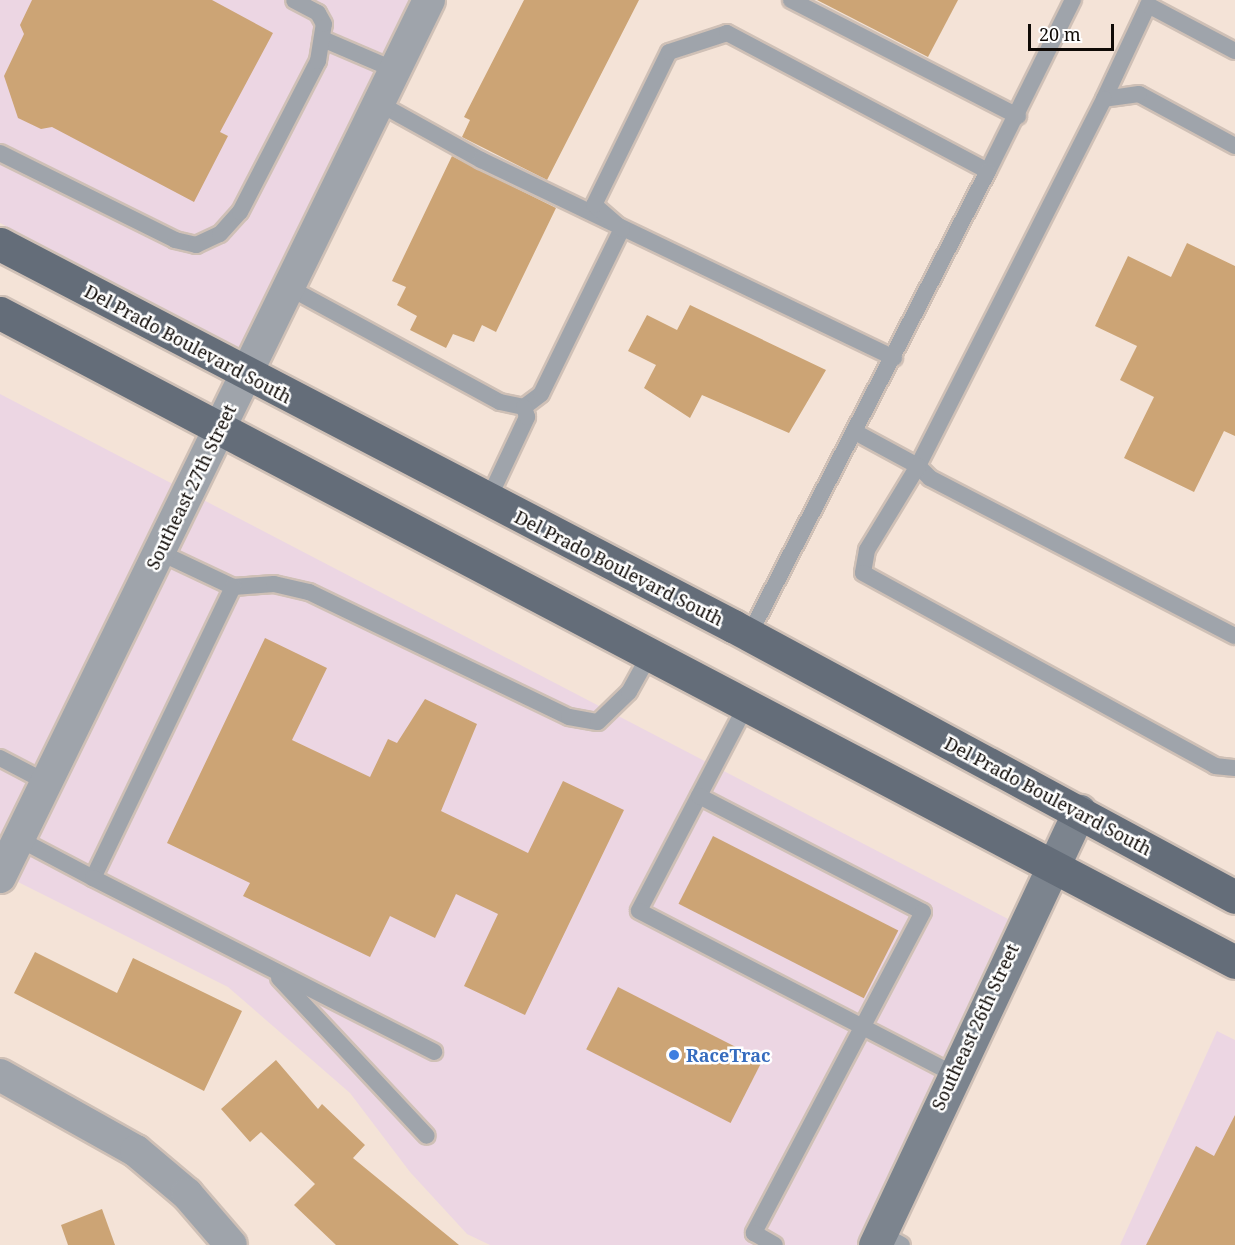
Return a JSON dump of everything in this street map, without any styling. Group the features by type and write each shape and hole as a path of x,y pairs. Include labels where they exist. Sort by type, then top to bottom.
{"main road":[{"name":"Del Prado Boulevard South","path":"0,244 245,375 749,635 1235,897"},
{"path":"0,313 1235,962"}],"street":[{"name":"Southeast 27th Street","path":"0,877 429,0"},
{"name":"Southeast 26th Street","path":"886,1241 952,1073 1079,811"},
{"path":"0,1075 136,1151 187,1194 231,1245"}],"lane":[{"path":"0,153 175,240 196,245 220,234 240,212 325,40 318,13 294,0"},
{"path":"791,0 1018,117"},
{"path":"749,635 1018,117 1073,0"},
{"path":"1235,51 1148,5 1104,99 918,466 867,550 864,573 1215,766 1235,768"},
{"path":"622,229 594,205 669,52 727,33 988,171"},
{"path":"325,40 395,70"},
{"path":"1104,99 1138,94 1235,146"},
{"path":"378,103 622,229 894,358"},
{"path":"288,287 500,402 524,407 541,394 622,229"},
{"path":"488,500 527,417 524,407"},
{"path":"855,432 918,466 930,478 1235,636"},
{"path":"159,552 233,587 274,584 309,592 569,717 598,722 630,692 650,654"},
{"path":"93,878 233,587"},
{"path":"747,704 639,911 952,1073"},
{"path":"0,758 46,782"},
{"path":"699,796 923,912 865,1028 754,1233 775,1245"},
{"path":"19,838 434,1052"},
{"path":"270,968 427,1136"}],"shaded area":[{"path":"0,0 438,0 261,359 0,223"},
{"path":"0,394 1008,919 857,1245 490,1245 467,1234 410,1172 350,1093 228,987 0,873"},
{"path":"1217,1031 1235,1040 1235,1245 1120,1245"}],"building":[{"path":"32,0 212,0 273,33 220,132 228,136 194,202 52,127 41,129 18,118 4,76 24,34 20,25"},
{"path":"524,0 639,0 547,180 462,137 470,120 464,117"},
{"path":"817,0 958,0 928,57"},
{"path":"452,156 556,208 496,332 482,325 474,342 453,334 446,348 410,330 417,316 397,305 406,287 392,281"},
{"path":"1187,243 1235,266 1235,436 1224,431 1194,492 1124,458 1154,397 1120,380 1137,346 1095,326 1128,256 1171,277"},
{"path":"690,305 826,370 789,433 702,395 690,418 644,388 656,365 628,351 647,315 677,330"},
{"path":"265,638 327,668 292,740 370,777 388,739 397,743 425,699 477,724 441,811 528,853 563,781 624,810 525,1015 464,986 498,914 456,894 435,938 390,916 370,957 243,896 250,883 167,843"},
{"path":"713,836 898,930 864,998 678,904"},
{"path":"35,952 117,993 133,958 242,1011 204,1091 14,993"},
{"name":"RaceTrac","path":"618,987 762,1061 731,1123 586,1049"},
{"path":"276,1060 318,1109 322,1104 365,1145 353,1158 459,1245 336,1245 294,1205 315,1184 261,1132 250,1142 221,1109"},
{"path":"1235,1115 1235,1245 1146,1245 1196,1146 1214,1156"},
{"path":"102,1209 115,1245 68,1245 61,1225"}],"place":[{"name":"RaceTrac","path":"674,1055"}]}
